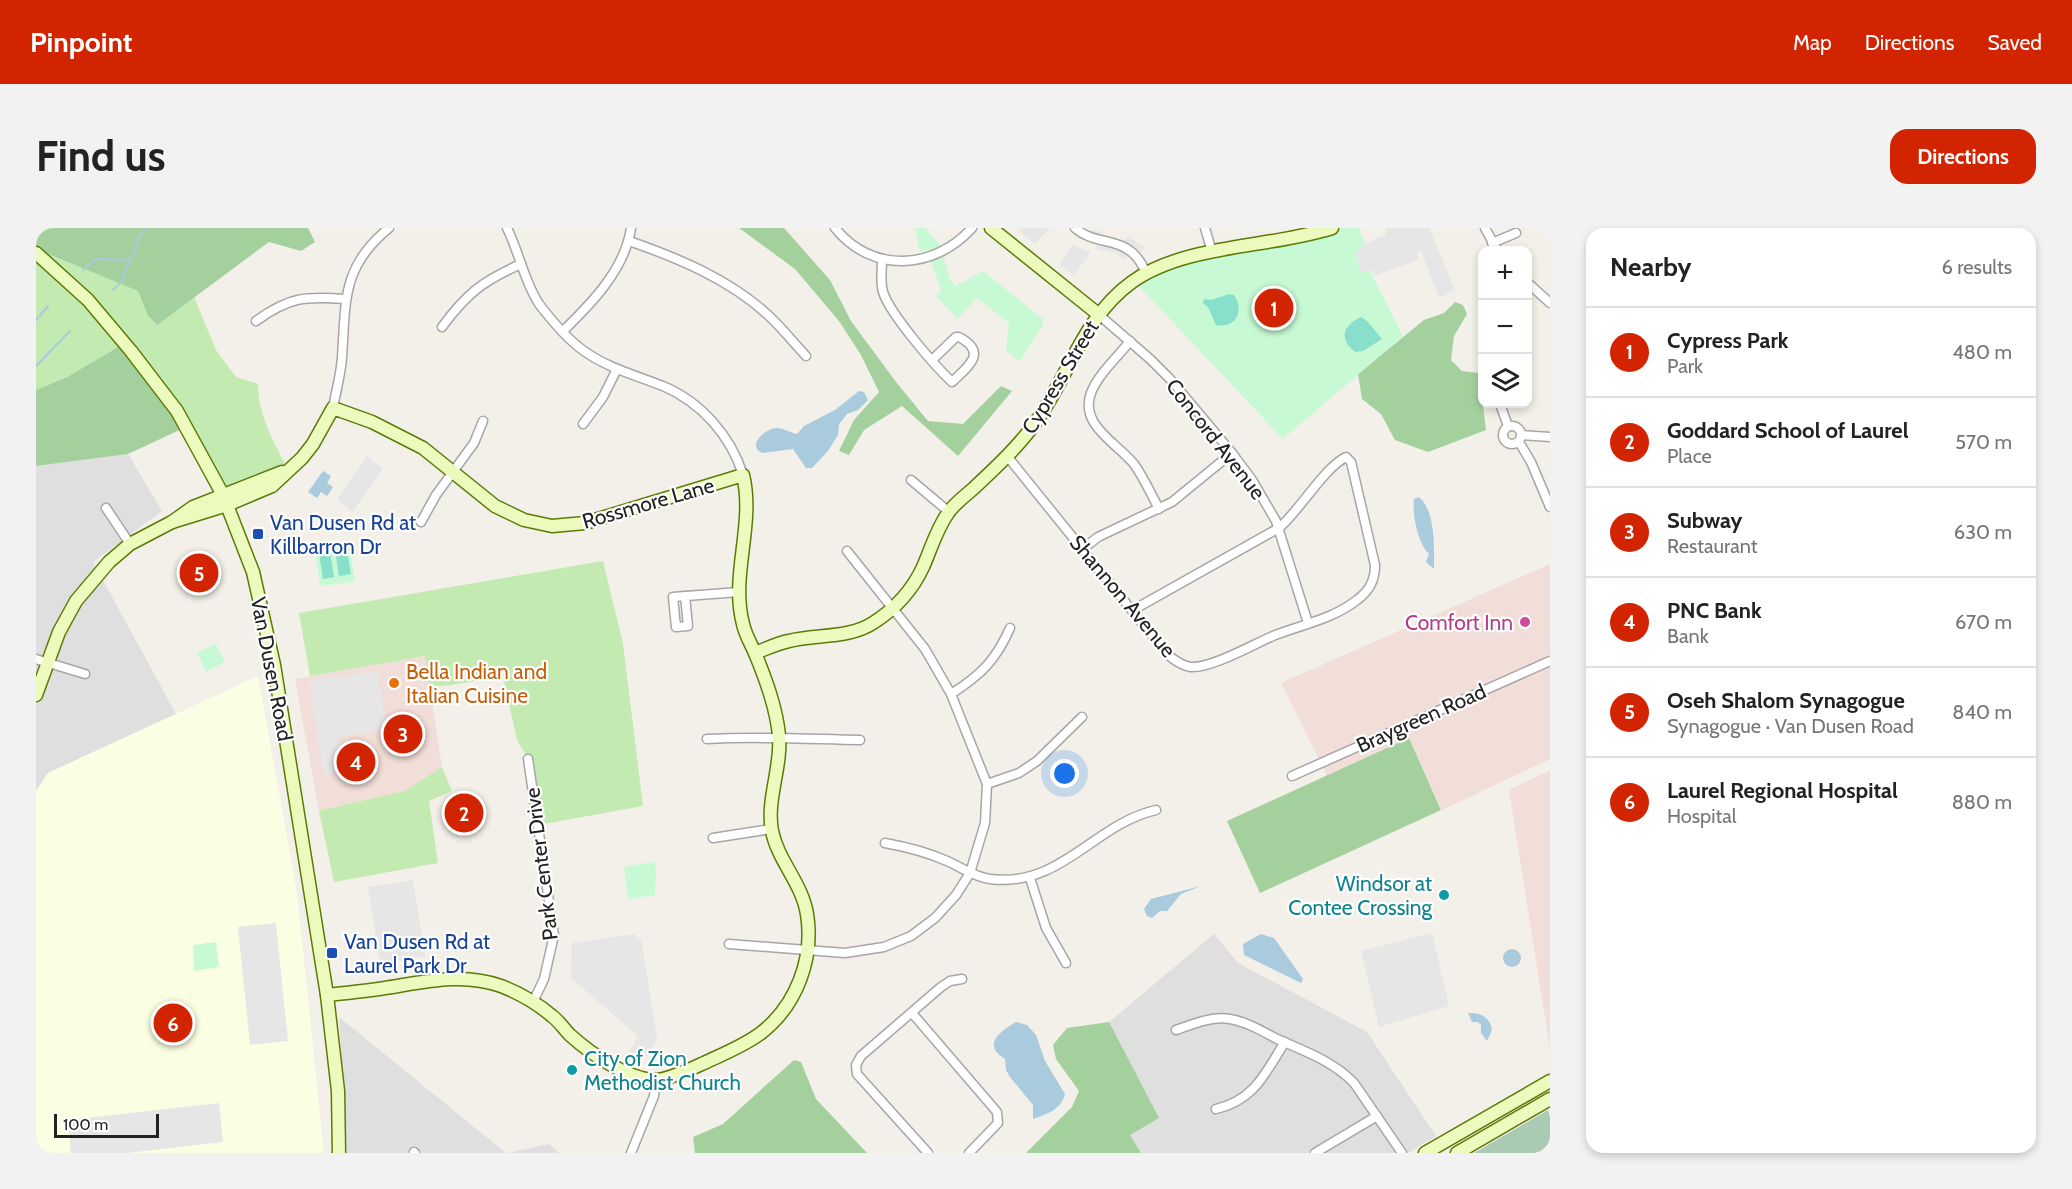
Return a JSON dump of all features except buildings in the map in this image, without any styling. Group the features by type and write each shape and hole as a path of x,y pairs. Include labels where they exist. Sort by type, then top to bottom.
{"street":[{"path":"36,694 42,660 76,601 109,562 130,544 172,522 225,500 272,486 302,458 313,444 333,408 342,360 345,299 351,278 374,240 389,228"},
{"path":"327,995 368,991 445,978 484,981 533,1002 553,1016 578,1042 609,1063 627,1072 656,1080 693,1068 737,1048 761,1032 781,1013 800,984 808,951 807,914 799,888 785,866 771,829 779,739 776,714 743,624 739,592 747,519 747,494 737,455 726,436 699,409 665,387 617,369 579,347 539,303 507,228"},
{"path":"564,331 587,308 616,267 629,241 631,228"},
{"path":"835,228 854,246 882,259 903,261 936,255 956,245 972,228"},
{"path":"991,228 1098,314"},
{"path":"1075,228 1086,236 1108,240 1122,246 1139,260 1146,273"},
{"path":"1206,228 1212,252"},
{"name":"Cypress Street","path":"755,653 789,641 837,636 871,625 894,608 911,589 924,565 931,544 949,512 1007,456 1033,427 1046,408 1080,342 1098,314 1119,292 1146,273 1185,258 1332,228"},
{"path":"1485,228 1494,246"},
{"path":"1496,246 1516,233"},
{"path":"629,241 674,257 734,289 768,315 806,356"},
{"name":"Van Dusen Road","path":"36,253 88,300 177,411 225,500 254,572 267,628 327,995 338,1090 339,1153"},
{"path":"882,259 881,281 892,311 932,360 952,382 974,358 975,351 963,338 956,337 932,360"},
{"path":"442,327 459,304 476,289 493,276 521,264"},
{"path":"1532,287 1550,303"},
{"path":"256,321 272,309 287,302 313,296 345,299"},
{"name":"Concord Avenue","path":"1098,314 1178,387 1232,453 1262,495 1279,528 1308,623"},
{"path":"1130,341 1094,387 1089,399 1089,412 1098,429 1134,465 1159,509"},
{"path":"583,424 603,397 617,369"},
{"name":"Rossmore Lane","path":"333,408 372,422 423,448 495,506 524,520 552,526 585,523 743,475"},
{"path":"1501,408 1508,426"},
{"path":"422,522 436,495 474,443 483,421"},
{"path":"1508,426 1519,428 1520,438 1550,507"},
{"path":"1508,426 1503,432 1503,439 1509,444 1520,438 1550,437"},
{"path":"1084,548 1098,537 1177,499 1232,453"},
{"name":"Shannon Avenue","path":"1007,456 1084,548 1167,654 1183,665 1191,667 1210,663 1328,616 1356,601 1368,590 1375,577 1375,565 1359,490 1351,462 1346,458 1335,464 1294,514 1279,528"},
{"path":"911,480 949,512"},
{"path":"106,508 130,544"},
{"path":"1133,610 1279,528"},
{"path":"729,944 845,953 884,947 911,936 935,918 956,895 970,873 986,823 987,784 951,694 925,649 847,551"},
{"path":"685,596 739,592"},
{"path":"951,694 973,680 987,667 1002,646 1010,628"},
{"path":"42,660 85,674"},
{"name":"Braygreen Road","path":"1292,776 1550,660"},
{"path":"987,784 1019,772 1037,761 1083,717"},
{"path":"708,739 761,736 779,739 860,740"},
{"name":"Park Center Drive","path":"528,759 554,935 544,979 533,1002"},
{"path":"885,843 918,849 988,879 1030,878 1053,869 1116,826 1139,814 1156,810"},
{"path":"713,838 771,829"},
{"path":"1030,878 1046,928 1066,963"},
{"path":"928,1153 857,1074 856,1065 861,1056 950,981 962,979"},
{"path":"912,1013 998,1112 998,1123 969,1153"},
{"path":"1176,1030 1201,1021 1229,1019 1244,1023 1328,1062 1354,1083 1402,1153"},
{"path":"1216,1108 1241,1100 1250,1092 1267,1071 1284,1042"},
{"path":"631,1153 654,1096 656,1080"},
{"path":"1494,1131 1503,1120 1545,1095 1549,1082"},
{"path":"1425,1153 1549,1082"},
{"path":"1457,1153 1550,1099"},
{"path":"1315,1153 1377,1116"}],"shaded area":[{"path":"1021,228 1050,228 1035,244 1019,231"},
{"path":"1387,228 1429,228 1455,290 1439,298 1421,251 1417,253 1419,259 1375,276 1372,270 1362,273 1355,254 1365,244 1385,235"},
{"path":"1092,230 1101,232 1102,239 1120,245 1128,236 1145,248 1136,257 1132,253 1124,259 1116,253 1097,249 1095,239 1091,237"},
{"path":"1072,245 1091,252 1074,275 1059,265"},
{"path":"1229,294 1234,295 1237,301 1239,307 1237,317 1229,324 1216,325 1208,307 1203,303 1204,299 1211,300"},
{"path":"1361,317 1382,339 1363,351 1355,352 1347,342 1345,333 1350,324"},
{"path":"859,391 864,392 868,400 858,410 847,414 839,424 838,435 828,451 812,468 806,468 793,449 762,453 758,450 756,446 759,438 768,431 779,428 797,434 804,426 835,410"},
{"path":"128,454 162,511 93,562 176,714 48,773 36,791 36,466"},
{"path":"367,456 383,469 352,512 337,499"},
{"path":"323,471 331,476 327,483 333,487 327,496 321,492 317,498 308,492"},
{"path":"1419,497 1429,511 1434,541 1434,569 1426,562 1429,554 1417,528 1414,499"},
{"path":"347,550 351,574 339,576 335,551"},
{"path":"330,552 334,577 323,579 319,554"},
{"path":"1550,564 1550,759 1442,810 1409,738 1327,776 1281,683"},
{"path":"425,656 442,767 406,791 319,811 295,679"},
{"path":"377,671 387,730 338,737 343,771 324,775 309,681"},
{"path":"258,676 297,893 324,1153 36,1153 36,791 48,773"},
{"path":"1550,770 1550,1049 1509,790"},
{"path":"413,880 425,956 380,963 368,887"},
{"path":"1201,886 1181,894 1167,911 1160,911 1152,918 1147,916 1144,909 1151,899"},
{"path":"276,923 288,1041 250,1045 238,927"},
{"path":"1432,933 1449,1006 1379,1027 1361,951"},
{"path":"635,934 637,939 641,938 657,1039 648,1057 629,1052 637,1039 636,1034 571,978 572,943"},
{"path":"1214,934 1238,963 1367,1032 1436,1136 1408,1153 1141,1153 1130,1135 1109,1022"},
{"path":"1261,934 1274,938 1303,979 1301,983 1244,955 1243,944"},
{"path":"1512,949 1518,952 1521,958 1518,964 1512,967 1506,964 1503,958 1506,952"},
{"path":"1468,1013 1477,1013 1487,1019 1492,1030 1487,1041 1481,1033 1481,1025 1478,1022 1472,1022"},
{"path":"339,1017 506,1153 347,1153"},
{"path":"1016,1022 1027,1025 1036,1035 1045,1061 1065,1094 1057,1108 1033,1119 1033,1105 1010,1077 1006,1070 1005,1059 998,1054 994,1044 999,1034"},
{"path":"219,1103 223,1142 127,1153 71,1153 68,1120"},
{"path":"1548,1110 1550,1153 1474,1153"},
{"path":"549,1144 559,1153 508,1153"}],"green space":[{"path":"36,228 308,228 315,242 301,251 269,242 157,325 148,316 138,291 36,249"},
{"path":"739,228 784,228 830,280 851,321 928,421 963,424 1001,386 1012,391 958,456 902,406 864,430 849,455 839,451 854,420 879,392 861,355 839,321 795,269"},
{"path":"915,228 925,228 940,245 950,280 956,286 983,271 1043,319 1043,325 1019,362 1006,350 1009,323 977,298 957,319 936,296 941,290 927,249 920,252"},
{"path":"1330,228 1359,228 1365,244 1355,254 1361,272 1370,271 1403,336 1283,439 1134,281 1154,269"},
{"path":"36,249 138,291 148,316 156,325 194,297 216,350 236,377 258,384 264,418 288,469 223,495 125,343 67,377 36,390"},
{"path":"1455,302 1463,305 1467,314 1454,336 1451,360 1462,371 1478,373 1478,408 1483,408 1486,430 1428,452 1395,440 1381,414 1362,399 1358,374 1424,320 1444,313"},
{"path":"125,343 186,427 128,454 36,466 36,390 67,377"},
{"path":"346,543 349,545 355,581 323,586 320,583 315,551 318,548"},
{"path":"603,561 623,644 643,806 538,825 528,759 517,740 503,677 430,688 425,656 310,676 299,613"},
{"path":"216,644 225,662 206,672 197,652"},
{"path":"1409,738 1441,810 1260,893 1227,821"},
{"path":"442,767 452,791 429,801 438,863 334,882 319,811 405,791"},
{"path":"652,862 656,865 655,895 628,899 624,867"},
{"path":"216,942 219,967 194,971 193,945"},
{"path":"1109,1022 1159,1118 1130,1135 1141,1153 1026,1153 1072,1107 1079,1091 1056,1059 1053,1045 1067,1028"},
{"path":"794,1060 801,1062 816,1099 867,1153 695,1153 693,1137 723,1124"}],"waterway":[{"path":"113,290 121,282 140,236 146,228"},
{"path":"83,270 96,259 129,260"},
{"path":"36,320 48,306"},
{"path":"36,366 70,331"}],"place":[{"name":"Cypress Park","path":"1274,308"},
{"name":"Van Dusen Rd at Killbarron Dr","path":"258,534"},
{"name":"Oseh Shalom Synagogue","path":"199,573"},
{"name":"Comfort Inn","path":"1525,622"},
{"name":"Bella Indian and Italian Cuisine","path":"394,683"},
{"name":"Subway","path":"403,734"},
{"name":"PNC Bank","path":"356,762"},
{"name":"Goddard School of Laurel","path":"464,813"},
{"name":"Windsor at Contee Crossing","path":"1444,895"},
{"name":"Van Dusen Rd at Laurel Park Dr","path":"332,953"},
{"name":"Laurel Regional Hospital","path":"173,1023"},
{"name":"City of Zion Methodist Church","path":"572,1070"}]}
